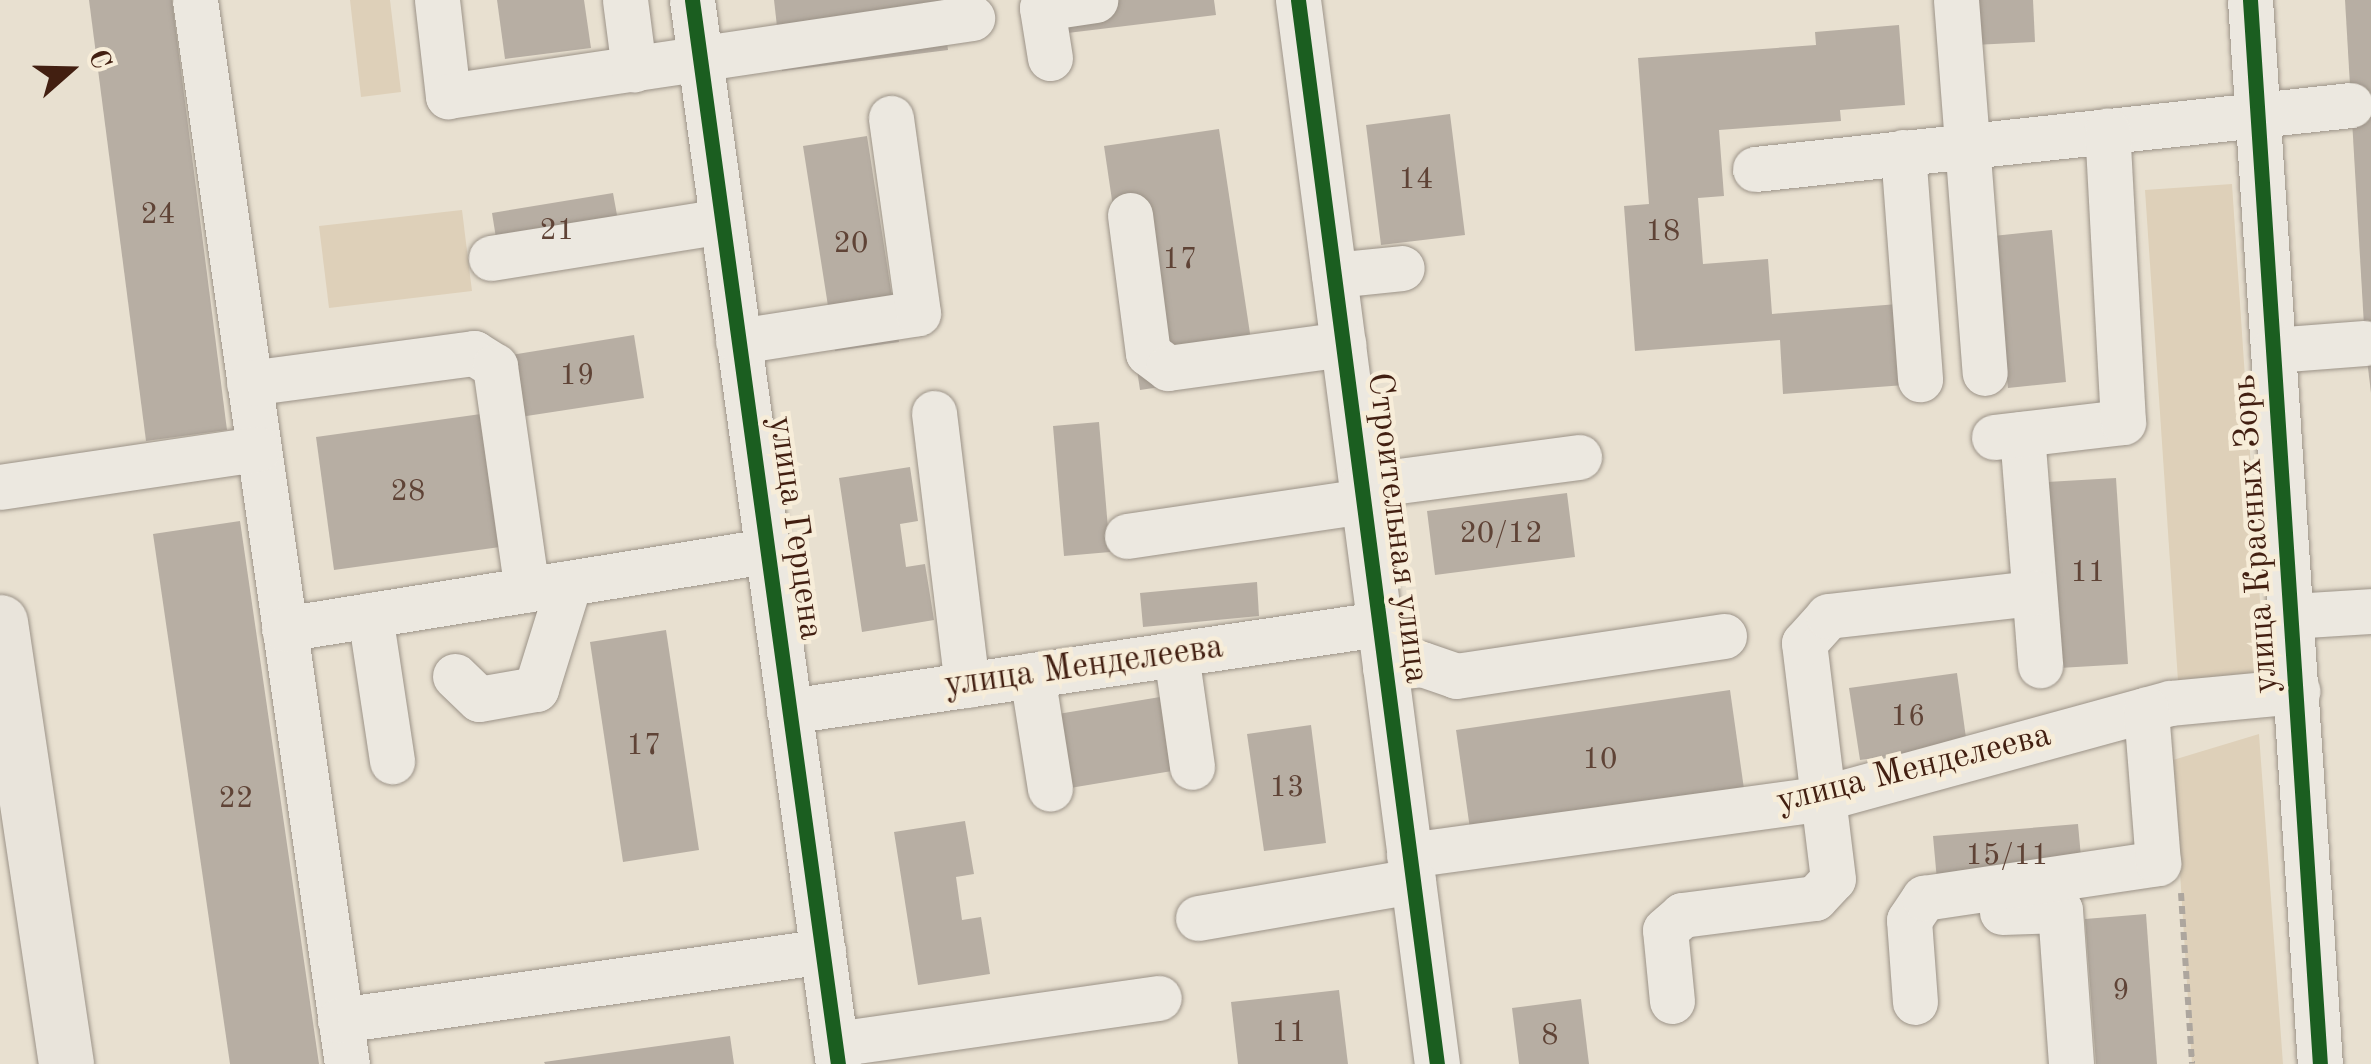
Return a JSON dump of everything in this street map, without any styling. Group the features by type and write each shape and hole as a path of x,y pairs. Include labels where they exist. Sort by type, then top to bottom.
{"main road":[{"path":"0,622 66,1064"}],"street":[{"path":"194,0 343,1042 822,951"},
{"path":"437,0 448,96 972,18"},
{"path":"624,0 634,69"},
{"name":"улица Герцена","path":"692,0 837,1054"},
{"path":"1050,58 1042,8 1095,0"},
{"name":"Строительная улица","path":"1298,0 1437,1064"},
{"path":"1956,0 1985,372"},
{"name":"улица Красных Зорь","path":"2250,0 2320,1064"},
{"path":"1754,169 2351,105"},
{"path":"738,341 918,312 892,118"},
{"path":"2040,666 2034,593 2008,435 2123,422 2106,130"},
{"path":"1903,152 1920,379"},
{"path":"1130,215 1148,353 1168,368 1343,344"},
{"path":"491,258 722,221"},
{"path":"1334,275 1402,268"},
{"path":"2272,350 2364,342"},
{"path":"250,384 474,354 495,366 548,586 536,689 478,699 469,674 381,688"},
{"path":"934,413 967,684"},
{"path":"0,486 258,448"},
{"path":"1127,536 1579,457"},
{"path":"284,628 768,551"},
{"path":"1672,1000 1665,930 1682,915 1815,898 1833,879 1804,644 1828,616 2034,593"},
{"path":"2292,616 2371,611"},
{"path":"370,615 392,761"},
{"name":"улица Менделеева","path":"790,711 1176,654 1382,646 1456,676 1724,636"},
{"path":"1176,654 1192,766"},
{"path":"1032,675 1050,788"},
{"name":"улица Менделеева","path":"1198,918 1411,868 1823,798 2146,709 2297,692"},
{"path":"1916,1002 1909,920 1924,898 2158,863 2146,709"},
{"path":"2002,912 2060,910 2071,1064"},
{"path":"837,1054 1159,998"}],"shaded area":[{"path":"350,0 390,0 401,92 361,97"},
{"path":"2232,184 2265,675 2178,681 2145,190"},
{"path":"462,210 472,291 329,308 319,226"},
{"path":"2259,734 2283,1064 2192,1064 2173,760"}],"building":[{"path":"89,0 172,0 227,430 146,441"},
{"path":"497,0 584,0 591,48 505,59"},
{"path":"774,0 941,0 948,50 782,71"},
{"path":"1047,0 1214,0 1216,15 1051,35"},
{"path":"1972,0 2033,0 2035,42 1974,45"},
{"path":"2345,0 2371,0 2371,393 2365,343"},
{"path":"1899,25 1905,105 1840,110 1841,121 1719,130 1724,196 1698,198 1703,264 1768,259 1772,314 1898,304 1905,385 1783,394 1780,340 1635,351 1624,206 1649,204 1638,58 1816,45 1815,32"},
{"path":"1450,114 1465,235 1381,245 1366,125"},
{"path":"1219,129 1256,373 1140,390 1104,146"},
{"path":"867,136 899,342 835,351 803,146"},
{"path":"613,193 623,248 501,269 492,213"},
{"path":"2052,230 2066,382 2008,388 1993,236"},
{"path":"634,335 644,398 520,417 511,355"},
{"path":"481,414 500,547 334,570 316,437"},
{"path":"1099,422 1110,552 1064,556 1053,426"},
{"path":"910,467 918,521 900,524 906,567 925,564 934,620 862,632 839,478"},
{"path":"2116,478 2128,664 2059,668 2047,482"},
{"path":"1567,493 1575,557 1435,575 1427,511"},
{"path":"240,521 319,1064 230,1064 153,534"},
{"path":"1257,582 1259,616 1143,627 1140,593"},
{"path":"666,630 699,850 623,862 590,642"},
{"path":"1957,673 1967,745 1860,760 1849,688"},
{"path":"1730,690 1744,789 1470,829 1456,730"},
{"path":"1160,697 1172,771 1064,789 1052,715"},
{"path":"1311,725 1326,843 1264,851 1247,734"},
{"path":"965,821 974,874 956,877 962,920 981,917 990,974 918,985 894,832"},
{"path":"2078,824 2084,890 1939,903 1933,836"},
{"path":"2146,914 2157,1064 2096,1064 2085,919"},
{"path":"1339,990 1348,1064 1238,1064 1231,1002"},
{"path":"1581,999 1589,1064 1519,1064 1512,1008"},
{"path":"730,1036 734,1064 544,1062"}],"cycle path":[{"path":"692,0 838,1064"},
{"path":"1298,0 1437,1064"},
{"path":"2250,0 2320,1064"}]}
